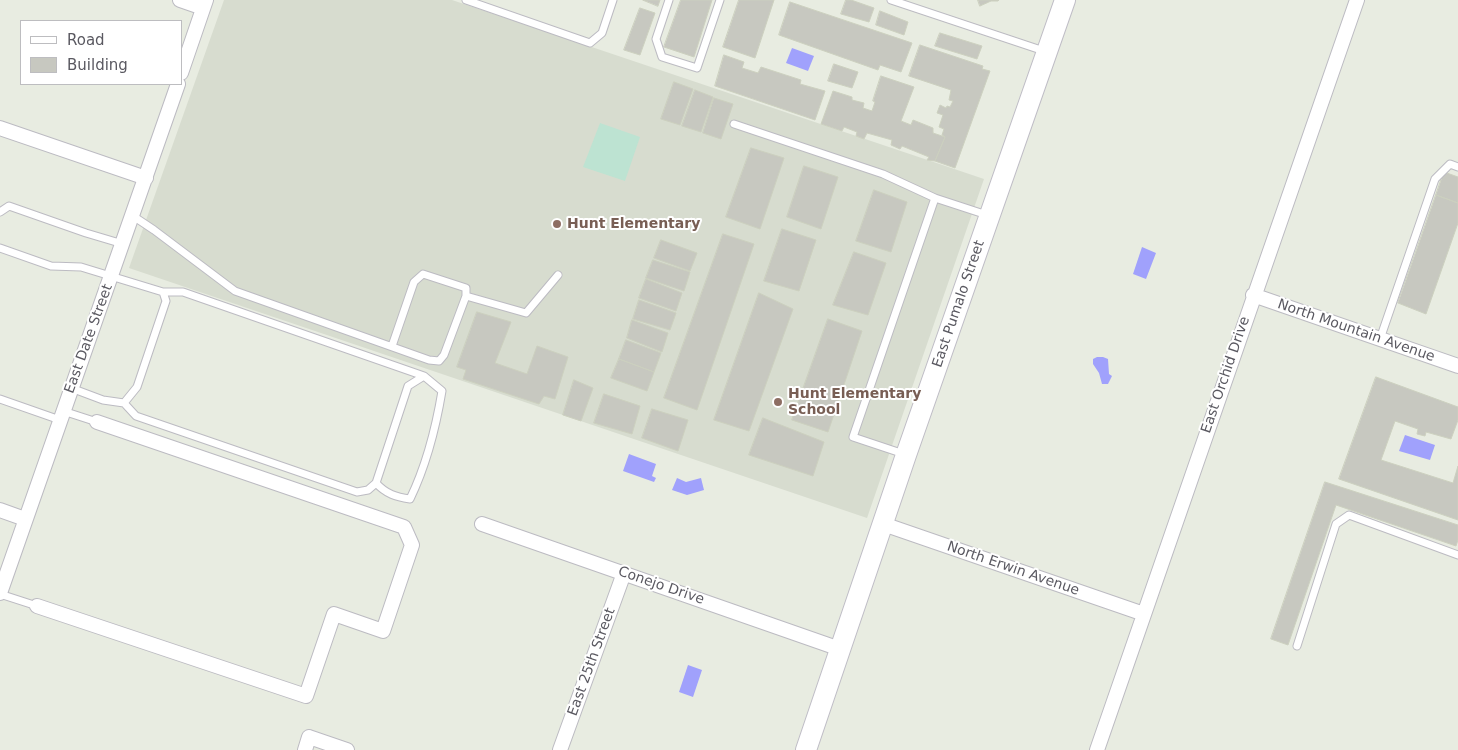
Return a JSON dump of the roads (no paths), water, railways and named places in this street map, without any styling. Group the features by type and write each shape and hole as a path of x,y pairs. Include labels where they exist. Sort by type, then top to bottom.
{"street":[{"path":"180,0 204,4 182,70"},
{"name":"East Pumalo Street","path":"806,750 882,524 1065,0"},
{"name":"East Orchid Drive","path":"1097,750 1357,0"},
{"name":"East Date Street","path":"0,593 178,85"},
{"path":"0,128 146,178"},
{"name":"North Mountain Avenue","path":"1253,296 1458,366"},
{"path":"37,606 306,696 334,614 384,631 412,545 404,527 97,422"},
{"path":"0,510 25,518"},
{"name":"Conejo Drive","path":"482,524 840,649"},
{"name":"North Erwin Avenue","path":"882,524 1144,614"},
{"name":"East 25th Street","path":"560,750 624,573"},
{"path":"307,743 348,750"}],"lane":[{"path":"466,0 590,42 602,33 613,0"},
{"path":"669,0 656,39 662,57 697,68 720,0"},
{"path":"891,0 1047,51"},
{"path":"734,124 883,174 935,198 989,216"},
{"path":"1380,340 1434,179 1450,164 1458,166"},
{"path":"906,455 853,437 935,198"},
{"path":"0,212 9,206 123,244"},
{"path":"133,216 235,291 429,360 439,361 444,355 466,296 466,288 423,274 414,282 392,346"},
{"path":"0,248 51,266 81,267 163,292 183,292 424,376 442,391 438,414 417,485 410,500 396,497 383,491 376,483"},
{"path":"466,296 526,313 558,275"},
{"path":"124,403 137,387 166,301 163,292"},
{"path":"72,388 103,400 124,403 136,416 357,492 368,490 376,483 408,386 424,376"},
{"path":"0,399 62,416 97,422"},
{"path":"1296,646 1336,524 1349,515 1458,555"},
{"path":"0,593 37,606"}],"water":[{"path":"792,48 814,56 808,71 786,63"},
{"path":"1142,247 1156,253 1146,279 1133,274"},
{"path":"1097,357 1108,359 1109,374 1112,376 1108,384 1102,384 1099,373 1093,364 1093,359"},
{"path":"1405,435 1435,445 1430,460 1399,451"},
{"path":"629,454 656,464 652,476 656,478 654,482 623,471"},
{"path":"677,478 686,482 701,478 704,490 687,495 672,490"},
{"path":"688,665 702,670 693,697 679,692"}],"place":[{"name":"Hunt Elementary","path":"557,224"},
{"name":"Hunt Elementary School","path":"778,402"}]}
